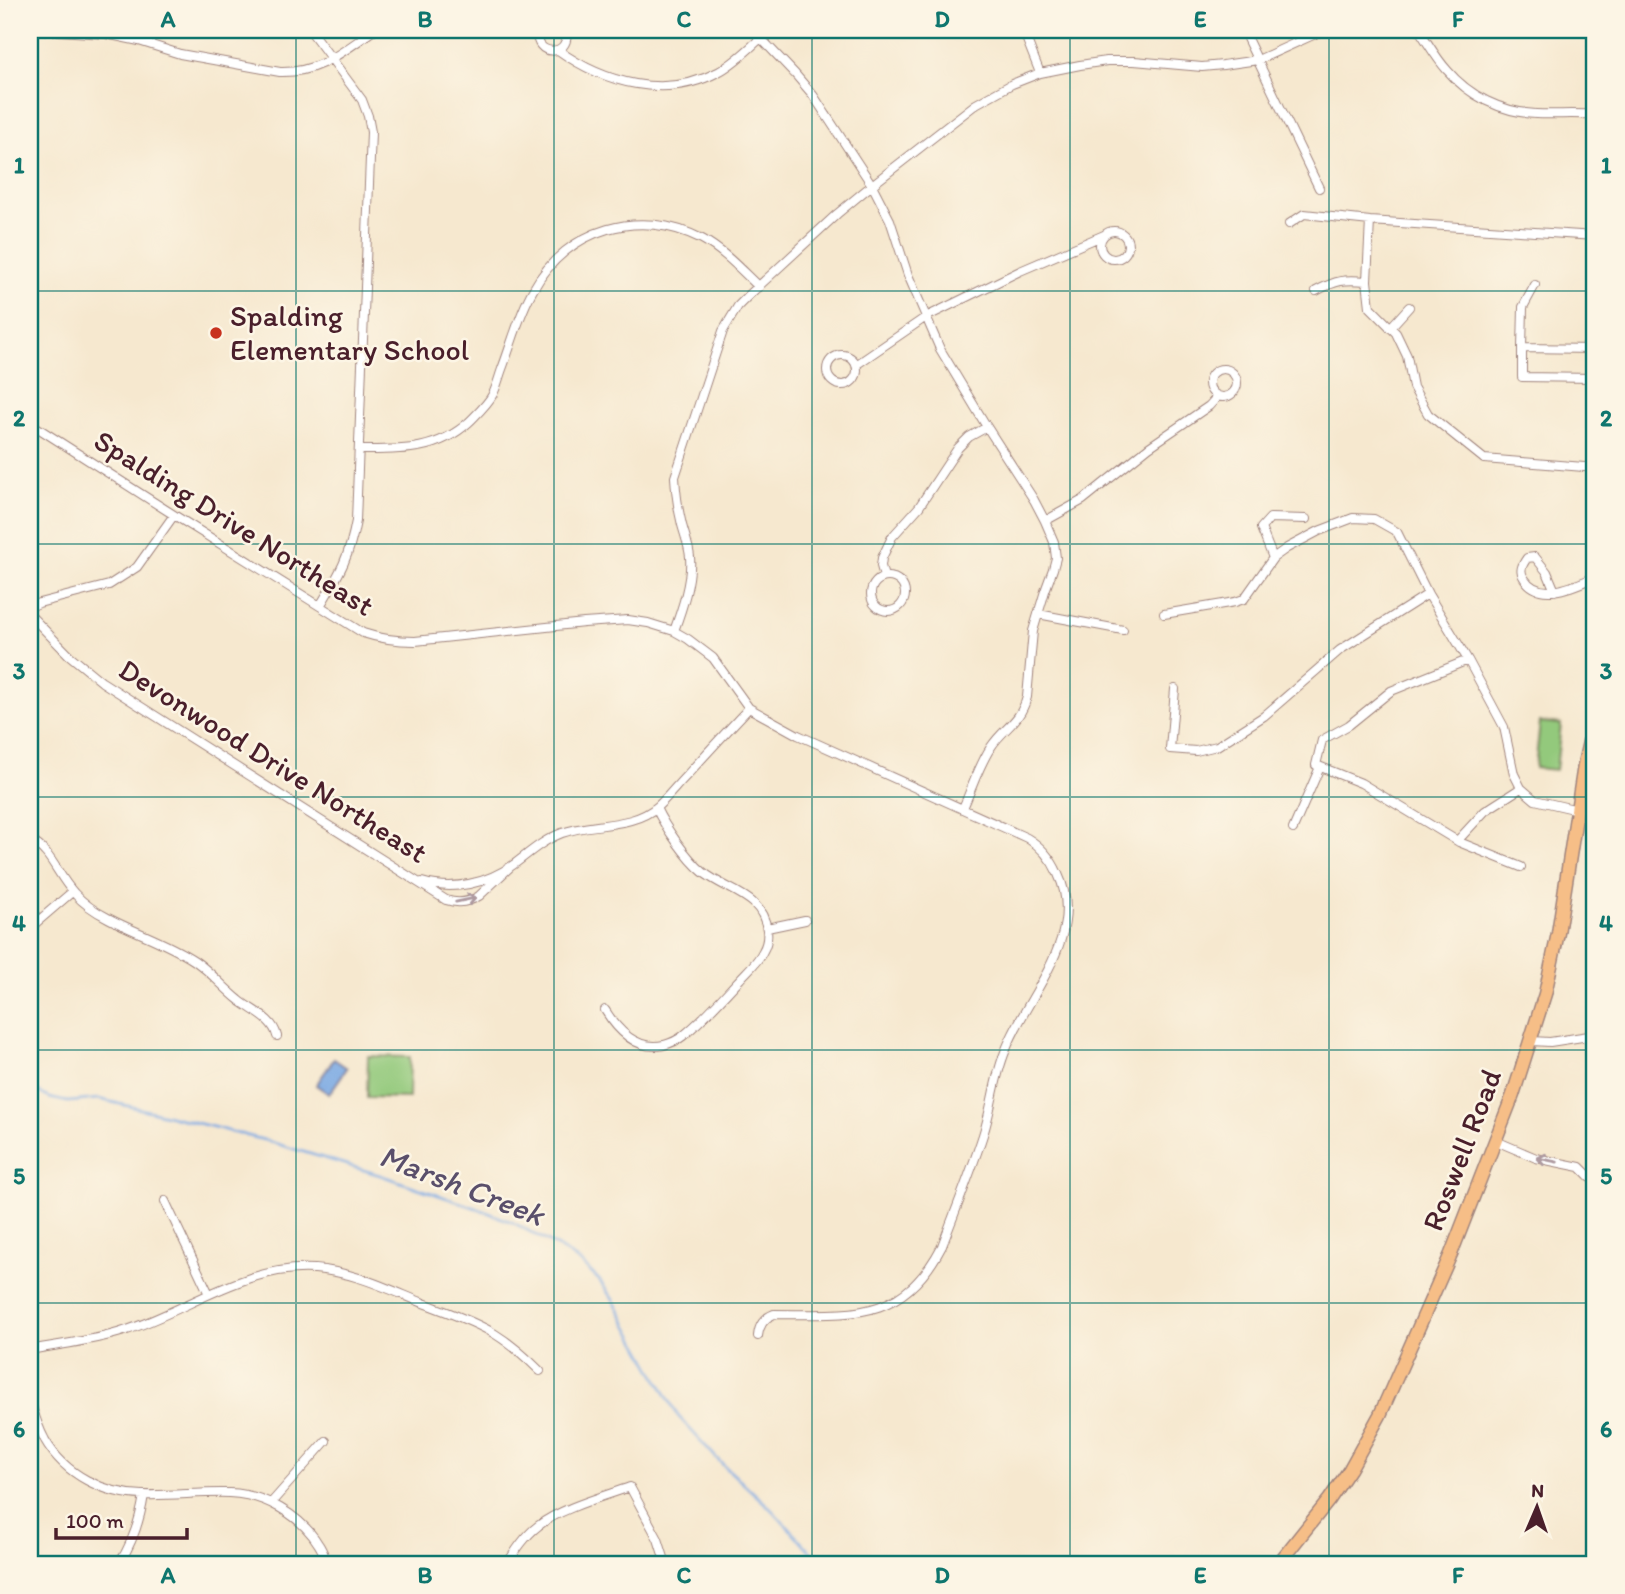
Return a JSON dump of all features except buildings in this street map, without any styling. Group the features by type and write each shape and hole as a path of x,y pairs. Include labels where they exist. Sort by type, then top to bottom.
{"main road":[{"name":"Roswell Road","path":"1278,1564 1329,1500 1380,1415 1451,1254 1496,1141 1531,1041 1548,982 1585,759 1595,716"}],"street":[{"path":"42,30 106,32 180,54 280,72 320,66 374,30"},
{"path":"310,30 362,100 369,116 371,132 356,521 352,543 341,571 320,606"},
{"path":"538,30 537,40 542,48 553,51 566,43 566,30"},
{"path":"753,30 813,95 872,185 890,220 908,275 948,365 1045,521 1054,542 1054,569 1033,631 1024,708 990,748 963,808"},
{"path":"1023,30 1040,73"},
{"path":"1243,30 1319,188"},
{"path":"674,631 684,606 690,561 677,501 675,477 723,331 738,306 872,185 976,104 1012,84 1040,73 1107,61 1202,67 1258,60 1324,30"},
{"path":"1419,30 1460,83 1477,96 1498,106 1520,112 1592,115 1595,95"},
{"path":"558,50 598,74 612,79 640,85 669,86 695,81 718,72 761,38"},
{"path":"1289,224 1304,214 1595,236"},
{"path":"1370,221 1367,281 1370,307 1396,334 1407,356 1413,387 1428,414 1484,459 1593,466 1595,484"},
{"path":"359,450 422,447 447,438 467,423 494,393 525,306 540,278 565,251 596,233 618,226 639,224 662,225 682,231 722,252 759,287"},
{"path":"856,365 926,317 1020,271 1104,235"},
{"path":"1316,291 1335,281 1367,281"},
{"path":"1535,285 1523,307 1522,377 1595,378"},
{"path":"1390,328 1409,307"},
{"path":"1522,348 1595,349"},
{"path":"1045,521 1083,500 1149,447 1209,406 1218,396"},
{"name":"Spalding Drive Northeast","path":"30,423 363,633 380,639 415,641 582,623 628,621 648,623 674,631 712,658 748,708 798,735 1027,838 1043,850 1061,879 1065,895 1066,912 1062,934 1037,992 1014,1029 1005,1051 984,1133 942,1246 933,1263 907,1292 889,1303 850,1314 774,1314 762,1322 758,1336"},
{"path":"884,577 882,558 892,537 919,507 958,448 969,437 987,427"},
{"path":"30,607 109,585 137,567 174,516"},
{"path":"1164,614 1244,599 1273,558 1287,548 1319,530 1353,517 1374,519 1397,532 1428,594 1468,660 1504,727 1514,774 1521,788 1535,800 1578,810"},
{"path":"1273,558 1261,528 1270,518 1306,519"},
{"path":"1555,591 1543,564 1535,557 1527,558 1522,564 1521,574 1537,591 1555,591 1595,577"},
{"path":"884,577 895,578 905,591 900,606 891,611 880,610 871,598 870,592 875,583 884,577"},
{"path":"1175,689 1170,749 1196,751 1217,746 1264,716 1340,650 1428,594"},
{"path":"1038,614 1123,630"},
{"name":"Devonwood Drive Northeast","path":"30,615 69,655 102,682 415,881 441,887 464,886 486,880 560,834 584,827 623,823 656,808 748,708"},
{"path":"1468,660 1391,691 1349,725 1322,740 1316,765 1361,783 1459,842 1521,867"},
{"path":"1293,829 1320,767"},
{"path":"1459,842 1485,811 1521,788"},
{"path":"605,1010 622,1033 636,1042 656,1046 674,1042 715,1006 759,958 766,944 763,914 755,903 713,880 693,862 656,808"},
{"path":"30,840 41,846 72,891 89,906 107,918 197,962 239,1000 270,1023 277,1036"},
{"path":"415,881 446,900 465,903 480,896 510,867"},
{"path":"30,928 72,891"},
{"path":"766,928 805,920"},
{"path":"1531,1041 1550,1042 1595,1035"},
{"path":"1496,1141 1536,1158 1580,1167 1595,1182"},
{"path":"165,1201 209,1294"},
{"path":"30,1350 122,1332 249,1278 279,1271 314,1269 345,1273 372,1282 482,1326 513,1346 540,1371"},
{"path":"30,1400 46,1442 58,1458 77,1475 97,1486 120,1493 230,1493 271,1503 290,1514 308,1530 320,1545 328,1564"},
{"path":"271,1503 326,1441"},
{"path":"508,1564 515,1550 539,1525 557,1515 630,1487 658,1539 666,1564"},
{"path":"118,1564 132,1542 140,1520 144,1495"}],"green space":[{"path":"1540,722 1561,724 1556,770 1535,768"},
{"path":"368,1056 410,1057 409,1098 367,1097"}],"water":[{"path":"334,1059 347,1068 329,1094 316,1085"}],"waterway":[{"name":"Marsh Creek","path":"30,1087 49,1098 68,1102 99,1099 264,1140 380,1175 512,1222 558,1247 580,1262 599,1280 614,1301 678,1416 721,1463 767,1505 821,1564"}],"place":[{"name":"Spalding Elementary School","path":"216,333"}]}
